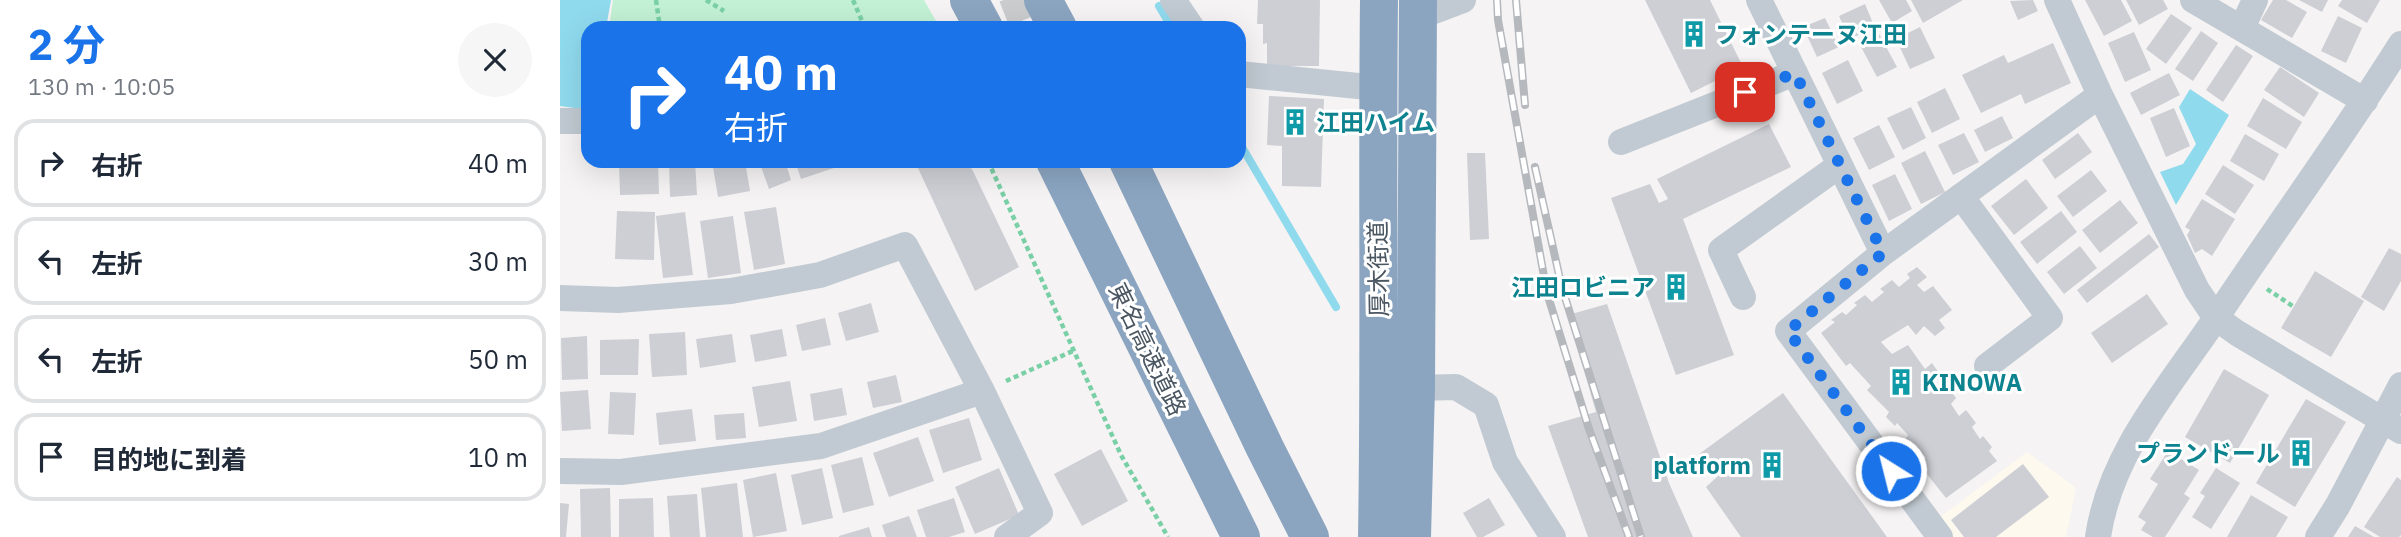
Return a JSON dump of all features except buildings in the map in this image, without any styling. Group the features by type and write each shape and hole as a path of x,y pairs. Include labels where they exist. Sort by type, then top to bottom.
{"highway":[{"path":"970,0 980,21"},
{"path":"1043,0 1054,21"},
{"name":"厚木街道","path":"1377,537 1380,374 1378,0"},
{"name":"厚木街道","path":"1412,537 1416,388 1418,9"},
{"name":"東名高速道路","path":"1058,168 1241,537"},
{"path":"1131,168 1310,537"}],"street":[{"path":"1173,0 1187,21"},
{"path":"1418,9 1463,0"},
{"path":"1759,0 1883,253"},
{"path":"2057,0 2100,95 2197,290 2216,318 2391,426"},
{"path":"2193,0 2365,101"},
{"path":"2242,28 2255,0"},
{"path":"2098,537 2106,502 2124,454 2401,44"},
{"path":"1621,142 1795,73"},
{"path":"1246,75 1378,88"},
{"path":"1940,537 1788,331 1883,253 2100,95"},
{"path":"560,121 581,121"},
{"path":"1743,297 1721,250 1840,165"},
{"path":"1961,196 2050,318 1987,366"},
{"path":"560,298 618,300 732,290 820,275 905,245 982,391 1040,513 1007,537"},
{"path":"2318,537 2391,426 2401,385"},
{"path":"1416,388 1456,387 1486,405 1505,462 1553,537"},
{"path":"560,471 621,472 821,446 982,391"}],"path":[{"path":"656,0 659,21"},
{"path":"706,0 724,11"},
{"path":"853,0 862,21"},
{"path":"991,168 1121,455 1168,537"},
{"path":"2266,289 2294,307"},
{"path":"982,391 1075,350"}],"shaded area":[{"path":"2027,452 2076,488 2066,537 1950,537 1936,520"}],"green space":[{"path":"613,0 924,0 936,21 610,21"}],"water":[{"path":"560,0 611,0 607,21 581,21 581,109 560,106"},
{"path":"2190,89 2229,115 2176,205 2160,172 2183,164 2196,144 2179,107"}],"waterway":[{"path":"1159,6 1168,21"},
{"path":"1246,154 1336,307"}],"tunnel":[{"path":"986,21 1039,0"}],"railway":[{"path":"1497,0 1498,20 1547,293 1589,429 1629,537"},
{"path":"1516,0 1525,105"},
{"path":"1535,167 1562,288 1641,537"}],"place":[{"name":"フォンテーヌ江田","path":"1694,34"},
{"name":"江田ハイム","path":"1295,122"},
{"name":"江田ロビニア","path":"1676,287"},
{"name":"KINOWA","path":"1901,382"},
{"name":"プランドール","path":"2301,453"},
{"name":"platform","path":"1772,465"}],"route":[{"path":"1745,92 1795,73 1883,253 1788,331 1891,471"}]}
